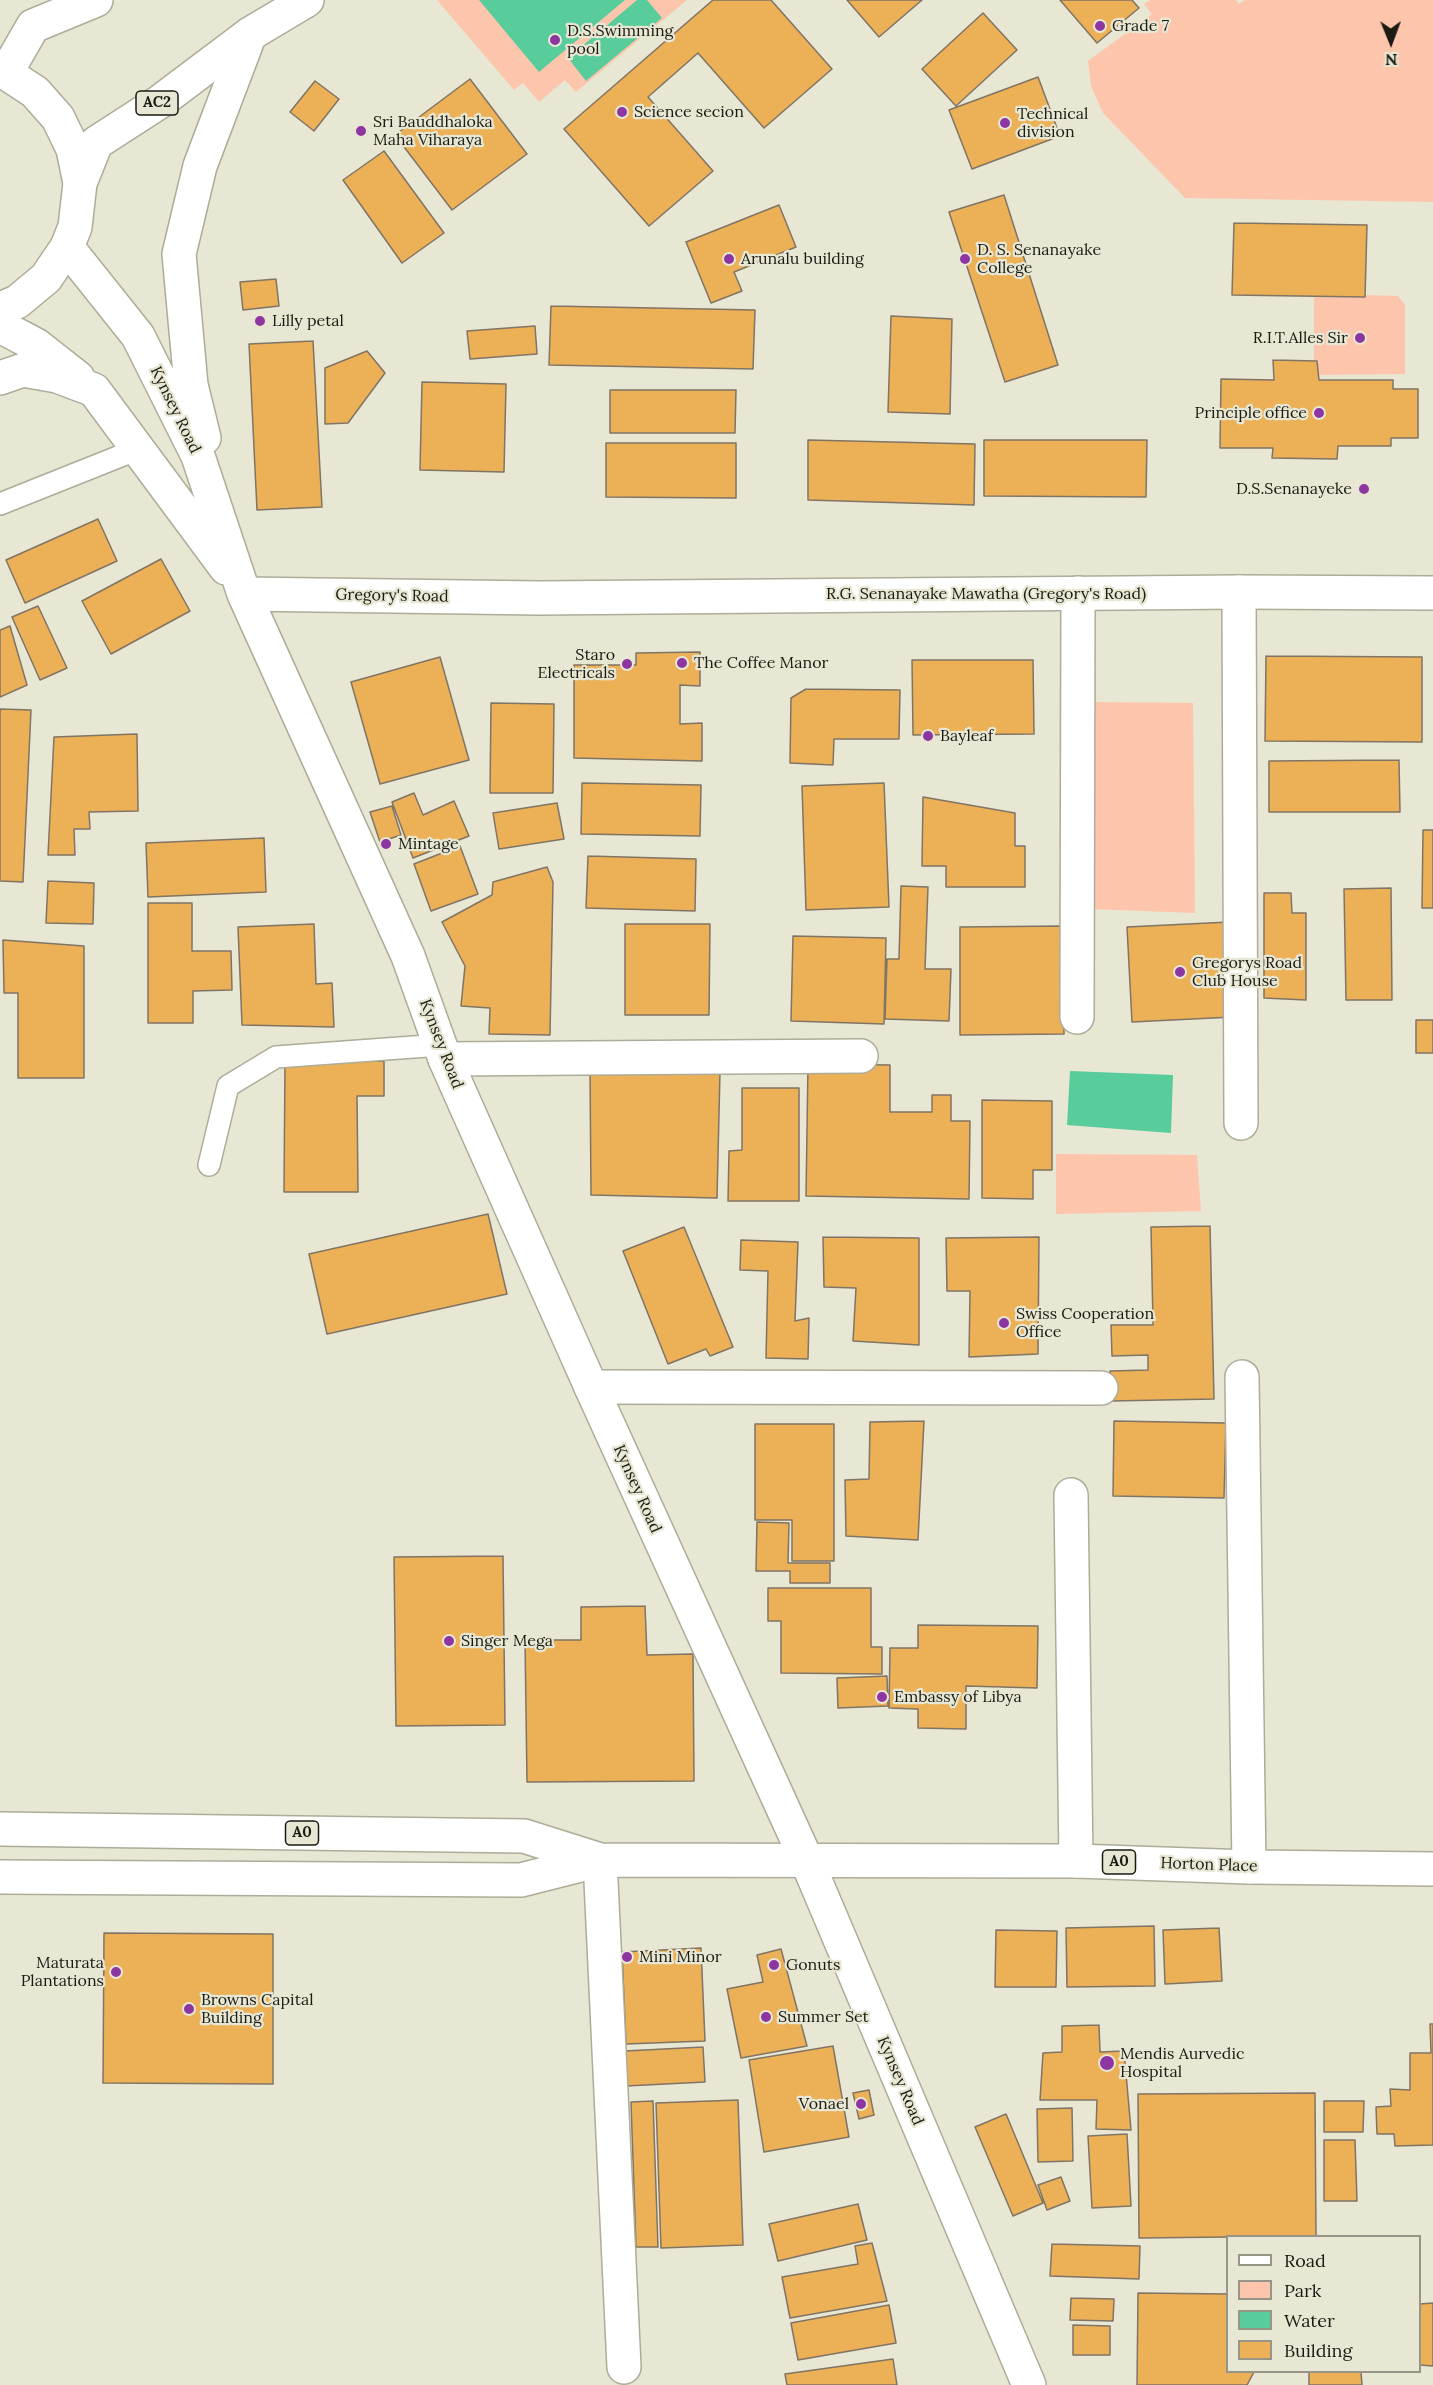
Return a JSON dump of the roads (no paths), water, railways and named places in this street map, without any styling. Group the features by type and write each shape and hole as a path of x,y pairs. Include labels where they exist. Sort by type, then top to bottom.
{"main road":[{"path":"0,309 17,302 46,278 67,247 75,227 80,183 73,149 58,118 35,92 2,68 33,26 96,0"},
{"name":"AC2","path":"80,183 96,143 161,101 250,34 307,0"},
{"path":"244,594 191,385 178,254 200,166 250,34"},
{"name":"Kynsey Road","path":"67,247 132,327 146,350 198,456 244,594 408,956 443,1052 591,1387 806,1859 1029,2385"},
{"name":"Kynsey Road","path":"0,326 36,345 94,390 244,594"},
{"path":"0,378 23,370 57,376 94,390"},
{"path":"1239,592 1240,1123"},
{"name":"R.G. Senanayake Mawatha (Gregory's Road)","path":"539,598 1239,592 1433,593"},
{"path":"1077,1017 1078,593"},
{"name":"Gregory's Road","path":"244,594 539,598"},
{"path":"443,1052 861,1056"},
{"path":"1242,1377 1249,1867"},
{"path":"591,1387 1101,1388"},
{"path":"1071,1495 1076,1861"},
{"name":"A0","path":"0,1829 524,1836 600,1860"},
{"name":"Horton Place","path":"806,1859 1076,1861 1249,1867 1433,1869"},
{"name":"A0","path":"0,1877 521,1880 600,1860 806,1859"},
{"path":"600,1860 624,2367"}],"lane":[{"path":"0,504 138,449"},
{"path":"209,1165 228,1086 276,1057 443,1052"}],"water":[{"path":"479,0 625,0 539,72"},
{"path":"637,0 647,0 662,18 586,81 568,58"},
{"path":"1070,1071 1173,1075 1171,1133 1067,1125"}],"place":[{"name":"Grade 7","path":"1100,26"},
{"name":"D.S.Swimming pool","path":"555,40"},
{"name":"Science secion","path":"622,112"},
{"name":"Technical division","path":"1005,123"},
{"name":"Sri Bauddhaloka Maha Viharaya","path":"361,131"},
{"name":"Arunalu building","path":"729,259"},
{"name":"D. S. Senanayake College","path":"965,259"},
{"name":"Lilly petal","path":"260,321"},
{"name":"R.I.T.Alles Sir","path":"1360,338"},
{"name":"Principle office","path":"1319,413"},
{"name":"D.S.Senanayeke","path":"1364,489"},
{"name":"The Coffee Manor","path":"682,663"},
{"name":"Staro Electricals","path":"627,664"},
{"name":"Bayleaf","path":"928,736"},
{"name":"Mintage","path":"386,844"},
{"name":"Gregorys Road Club House","path":"1180,972"},
{"name":"Swiss Cooperation Office","path":"1004,1323"},
{"name":"Singer Mega","path":"449,1641"},
{"name":"Embassy of Libya","path":"882,1697"},
{"name":"Mini Minor","path":"627,1957"},
{"name":"Gonuts","path":"774,1965"},
{"name":"Maturata Plantations","path":"116,1972"},
{"name":"Browns Capital Building","path":"189,2009"},
{"name":"Summer Set","path":"766,2017"},
{"name":"Mendis Aurvedic Hospital","path":"1107,2063"},
{"name":"Vonael","path":"861,2104"}]}
